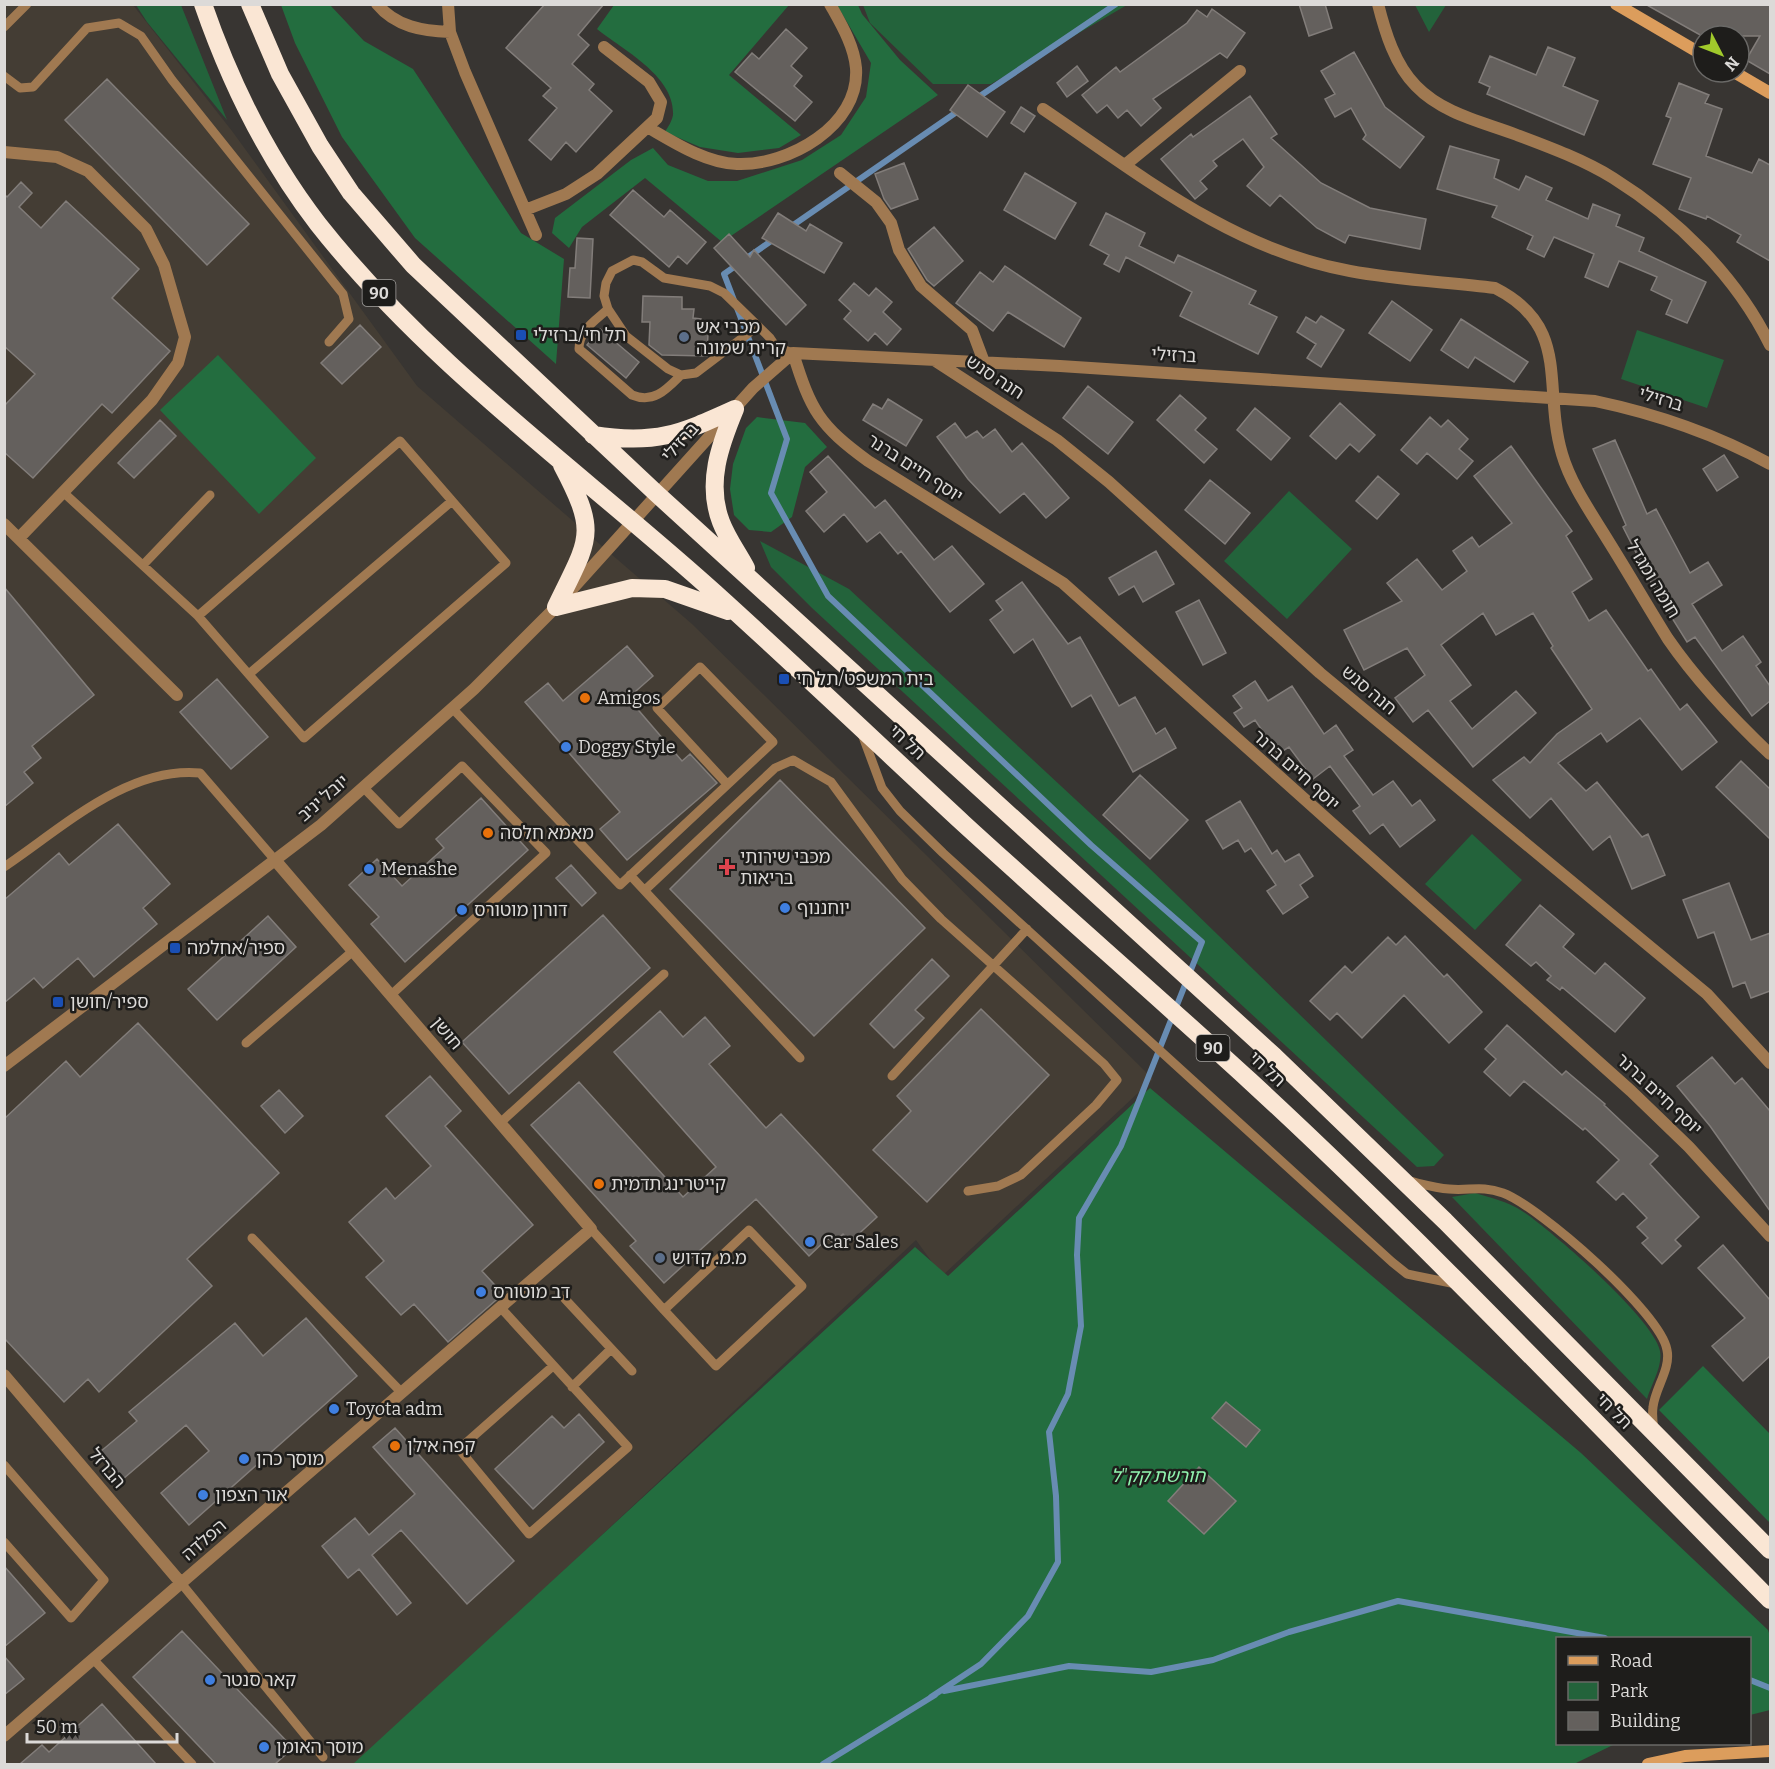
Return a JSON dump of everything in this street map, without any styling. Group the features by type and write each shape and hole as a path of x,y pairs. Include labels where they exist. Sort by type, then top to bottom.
{"highway":[{"name":"90","path":"203,4 217,45 240,94 282,170 315,219 381,295 423,338 633,520"},
{"name":"90","path":"250,4 297,107 351,192 429,281 657,494"},
{"path":"593,435 624,440 670,436 735,409"},
{"path":"735,409 719,449 715,474 716,500 721,523 753,580"},
{"path":"556,607 583,552 588,531 583,505 557,455"},
{"name":"תל חי","path":"657,494 991,801 1274,1056 1403,1180 1770,1550"},
{"name":"תל חי","path":"633,520 1250,1081 1458,1284 1770,1600"},
{"path":"556,607 632,588 654,589 691,597 741,616"}],"street":[{"path":"377,4 383,12 422,31 450,32"},
{"path":"448,4 450,32 465,72 536,235"},
{"path":"649,128 700,155 735,164 770,162 795,151 825,133 845,111 855,87 856,67 847,34 830,4"},
{"path":"1378,4 1385,33 1415,86 1438,104 1568,156 1612,178 1661,212 1701,248 1739,295 1770,345"},
{"path":"1616,4 1691,48"},
{"path":"525,210 566,194 597,174 649,128 657,118 661,102 649,82 604,47"},
{"path":"1125,165 1240,71"},
{"path":"1751,82 1770,93"},
{"name":"חומה ומגדל","path":"1043,109 1210,220 1257,243 1349,271 1495,288 1516,299 1532,313 1545,334 1550,362 1552,397 1562,454 1578,490 1669,640 1702,683 1770,754"},
{"path":"4,152 57,157 88,171 146,229 164,264 185,337 178,363 152,400 19,538"},
{"path":"840,173 876,202 891,223 899,250 921,286 972,330 979,341 984,362"},
{"name":"ברזילי","path":"633,520 735,409 793,353 984,362 1595,401 1644,411 1702,432 1770,464"},
{"name":"יוסף חיים ברנר","path":"793,353 814,412 839,439 868,461 1071,590 1257,760 1630,1091 1689,1147 1770,1236"},
{"name":"חנה סנש","path":"933,359 1057,440 1109,482 1320,673 1707,994 1770,1063"},
{"name":"יובל יניב","path":"5,1065 321,825 452,708 556,607 633,520"},
{"path":"4,524 177,695"},
{"name":"חושן","path":"275,860 591,1229"},
{"name":"הפלדה","path":"4,1736 591,1229"},
{"name":"הברזל","path":"4,1375 182,1583"},
{"path":"1648,1764 1685,1756 1770,1751"}],"lane":[{"path":"4,27 27,4"},
{"path":"4,76 20,88 33,87 87,28 119,23 141,36 172,80 343,294 349,319 328,342"},
{"path":"681,375 668,369 626,336 608,309 604,296 606,283 612,271 633,260 642,262 664,278 710,286 724,292 776,347 793,353"},
{"path":"608,309 583,331 579,340 579,349 632,395 639,398 650,398 664,392 681,375 702,369 758,326"},
{"path":"63,492 198,616 303,738 506,563 400,441 198,616"},
{"path":"143,565 210,495"},
{"path":"249,674 452,501"},
{"path":"452,708 620,885 773,742 700,667 657,708 727,784"},
{"path":"859,726 882,788 900,811 1392,1262 1407,1274 1458,1284"},
{"path":"645,890 775,768 793,760 831,782 902,879 941,919 1104,1064 1117,1080 1096,1105 1022,1175 998,1186 968,1191"},
{"path":"363,787 399,824 462,766 546,853 391,995"},
{"path":"4,867 100,802 144,779 178,771 200,773 275,860"},
{"path":"630,875 800,1058"},
{"path":"892,1077 1027,929"},
{"path":"246,1043 353,951"},
{"path":"501,1123 664,974"},
{"path":"1403,1180 1452,1189 1475,1186 1504,1193 1526,1205 1562,1232 1633,1299 1668,1348 1667,1364 1653,1407 1654,1432"},
{"path":"591,1229 664,1310 716,1366 802,1286 750,1230 664,1310"},
{"path":"252,1238 402,1393"},
{"path":"566,1299 632,1371"},
{"path":"500,1307 628,1448 529,1534 459,1449 553,1366"},
{"path":"572,1387 611,1349"},
{"path":"4,1465 104,1580 71,1618 4,1542"},
{"path":"182,1583 323,1757"},
{"path":"93,1659 192,1764"}],"shaded area":[{"path":"5,5 133,5 232,131 417,386 692,624 1153,1079 942,1276 916,1240 358,1764 5,1764"}],"green space":[{"path":"136,5 181,5 227,120 147,22"},
{"path":"281,5 330,5 364,41 413,69 521,233 564,259 556,364 415,238 342,137 295,43"},
{"path":"614,5 789,5 729,75 801,135 779,148 738,153 700,147 665,132 673,115 666,88 646,65 597,29"},
{"path":"837,5 858,5 862,14 900,60 938,95 722,242 645,178 582,227 569,248 552,233 555,218 631,160 653,148 668,165 708,181 737,181 802,160 841,135 866,97 871,63"},
{"path":"863,5 1127,5 991,84 933,84 870,23"},
{"path":"1415,5 1446,5 1429,32"},
{"path":"1637,330 1724,360 1707,408 1621,379"},
{"path":"218,355 316,458 259,514 160,410"},
{"path":"757,417 805,423 827,447 805,467 792,517 771,532 749,530 734,515 730,489 733,464 746,428"},
{"path":"1289,491 1352,549 1287,619 1224,561"},
{"path":"760,541 849,589 1146,865 1444,1155 1434,1166 1417,1167 812,608 771,567"},
{"path":"1472,834 1522,880 1475,930 1425,884"},
{"name":"חורשת קק\"ל","path":"1150,1088 1581,1453 1768,1630 1770,1636 1770,1710 1751,1715 1751,1637 1556,1637 1556,1745 1613,1745 1574,1764 353,1764 915,1247 948,1276"},
{"path":"1475,1193 1511,1205 1536,1221 1600,1276 1640,1318 1654,1337 1660,1351 1658,1369 1647,1399 1452,1197"},
{"path":"1703,1366 1770,1434 1770,1523 1659,1410"}],"building":[{"path":"545,4 604,4 578,35 589,45 572,64 594,84 589,90 612,111 576,152 566,142 551,160 529,140 557,108 543,96 551,88 506,48"},
{"path":"1299,4 1325,4 1332,28 1309,36"},
{"path":"1645,4 1770,4 1770,74 1751,63 1751,51 1760,36 1751,36 1751,24 1691,24 1691,30"},
{"path":"1212,9 1245,33 1227,58 1220,53 1153,99 1161,108 1141,126 1127,110 1118,118 1107,105 1097,113 1082,95 1116,67 1120,72 1187,23 1197,10 1207,17"},
{"path":"786,29 807,48 791,66 802,76 794,86 812,102 795,121 735,72 752,53 759,59"},
{"path":"1548,47 1575,58 1563,86 1598,101 1584,135 1487,94 1490,87 1479,82 1490,56 1536,75"},
{"path":"1354,52 1385,107 1424,137 1400,168 1363,139 1366,135 1351,108 1335,117 1325,99 1335,94 1321,71"},
{"path":"1077,66 1088,81 1067,97 1057,83"},
{"path":"107,79 249,224 207,265 65,120"},
{"path":"1679,83 1709,95 1705,103 1722,109 1706,156 1752,173 1759,159 1770,165 1770,261 1737,242 1741,235 1707,216 1706,219 1679,209 1691,178 1653,164 1671,118 1666,116"},
{"path":"968,85 1005,112 987,137 950,110"},
{"path":"1250,96 1277,134 1271,138 1321,183 1370,208 1426,219 1420,249 1349,235 1345,243 1317,228 1280,195 1270,206 1247,186 1264,167 1243,139 1213,161 1217,166 1200,181 1207,189 1195,199 1161,159 1191,134 1193,137"},
{"path":"1021,107 1035,116 1024,132 1011,123"},
{"path":"1450,146 1499,160 1494,178 1519,190 1526,176 1552,188 1546,200 1588,219 1593,204 1620,215 1616,226 1644,238 1639,251 1706,282 1687,323 1666,314 1672,300 1651,290 1657,277 1619,261 1608,287 1585,277 1594,254 1554,237 1544,257 1527,249 1533,236 1492,217 1497,206 1437,189"},
{"path":"904,163 918,199 891,209 884,199 875,174"},
{"path":"1025,173 1076,203 1055,239 1004,210"},
{"path":"21,182 32,193 19,207 41,228 66,201 139,269 112,298 170,351 112,413 102,404 33,478 4,452 4,406 35,374 4,346 4,194 7,197"},
{"path":"633,190 664,217 670,210 706,242 687,264 678,256 669,267 610,215"},
{"path":"778,213 806,231 810,224 842,243 824,273 762,238"},
{"path":"1106,213 1145,233 1139,246 1174,263 1178,255 1256,291 1249,304 1277,317 1258,354 1180,316 1192,292 1126,257 1119,272 1104,264 1109,255 1090,245"},
{"path":"934,227 963,261 934,286 927,280 908,249"},
{"path":"729,234 750,257 754,250 806,305 786,325 714,248"},
{"path":"577,238 593,239 590,298 568,297 570,268 575,268"},
{"path":"1005,266 1081,318 1064,347 1008,312 993,331 956,303 980,272 993,282"},
{"path":"854,283 869,296 876,288 892,302 883,312 901,329 887,345 875,333 868,341 844,319 851,311 839,300"},
{"path":"643,296 682,297 682,309 694,309 693,318 701,319 701,332 708,333 707,356 662,355 649,345 650,322 642,322"},
{"path":"1392,301 1432,330 1410,361 1369,333"},
{"path":"1321,316 1344,330 1321,367 1307,358 1316,344 1297,332 1306,317 1316,323"},
{"path":"1461,319 1528,362 1514,382 1475,357 1468,368 1441,350"},
{"path":"360,325 381,347 342,384 321,363"},
{"path":"600,329 639,362 626,378 587,345"},
{"path":"1088,386 1133,422 1108,454 1063,418"},
{"path":"1180,395 1206,418 1195,430 1217,449 1204,463 1157,420"},
{"path":"888,399 922,420 906,446 863,420 873,404 882,409"},
{"path":"1340,403 1375,435 1359,452 1350,444 1336,459 1310,436"},
{"path":"1255,408 1290,438 1271,460 1237,430"},
{"path":"1430,417 1441,427 1448,420 1468,439 1459,449 1473,461 1457,479 1427,453 1417,464 1401,450"},
{"path":"160,420 176,436 134,478 118,463"},
{"path":"955,423 966,438 977,431 983,438 995,429 1012,452 1022,443 1069,498 1046,518 1024,493 1000,513 968,479 937,437"},
{"path":"1615,440 1647,514 1656,509 1690,573 1708,562 1722,585 1692,604 1722,651 1743,636 1761,662 1756,666 1770,686 1770,701 1752,716 1695,637 1687,642 1657,594 1623,527 1626,525 1593,449"},
{"path":"1511,446 1572,531 1566,536 1592,579 1572,592 1589,621 1606,610 1648,671 1651,669 1680,710 1687,704 1717,742 1682,770 1640,718 1607,742 1601,733 1558,763 1586,791 1597,782 1642,837 1648,834 1665,875 1632,889 1610,836 1593,850 1551,798 1530,818 1493,780 1524,757 1530,763 1557,734 1592,709 1551,648 1553,646 1533,613 1496,635 1483,613 1441,645 1471,685 1450,701 1472,729 1516,691 1536,713 1473,767 1428,710 1413,722 1395,698 1425,675 1407,648 1364,670 1344,630 1402,601 1387,583 1417,559 1442,590 1467,571 1453,551 1472,537 1479,547 1512,523 1474,476"},
{"path":"1724,455 1738,477 1717,491 1703,469"},
{"path":"828,456 875,508 885,500 934,560 952,546 984,584 950,612 901,551 898,554 880,532 867,542 844,514 824,532 806,511 827,492 810,472"},
{"path":"1378,476 1399,494 1377,519 1356,501"},
{"path":"1210,480 1250,513 1225,544 1185,510"},
{"path":"1156,551 1174,584 1143,602 1134,586 1119,595 1109,578"},
{"path":"1022,582 1068,644 1080,637 1119,706 1135,697 1156,734 1165,728 1176,748 1133,772 1091,695 1072,707 1033,639 1014,653 990,620 1003,610 996,601"},
{"path":"4,587 94,695 32,746 41,758 24,772 33,783 4,807"},
{"path":"1199,600 1226,653 1203,665 1176,612"},
{"path":"627,646 653,676 628,698 682,761 690,754 717,783 627,860 600,829 620,812 525,702 548,683 563,701"},
{"path":"217,679 268,737 231,769 180,712"},
{"path":"1255,681 1268,701 1292,686 1324,734 1336,725 1353,750 1344,756 1373,795 1393,781 1412,806 1420,800 1435,820 1400,847 1383,824 1370,834 1353,811 1360,806 1330,766 1313,779 1289,747 1278,754 1255,720 1244,727 1234,713 1242,708 1233,696"},
{"path":"1741,761 1770,789 1770,839 1716,787"},
{"path":"1140,775 1188,820 1150,859 1103,815"},
{"path":"780,780 925,928 814,1036 670,889"},
{"path":"481,798 528,850 405,962 371,924 379,917 349,885 377,859 402,886 444,848 436,839"},
{"path":"1240,801 1272,854 1277,850 1285,862 1299,854 1313,876 1300,885 1308,897 1283,914 1267,891 1276,885 1251,848 1245,852 1238,840 1223,849 1206,821"},
{"path":"118,824 170,884 143,908 157,924 94,977 78,958 43,988 34,978 4,1003 4,900 59,853 69,865"},
{"path":"571,865 596,893 582,906 556,878"},
{"path":"1729,883 1751,940 1770,933 1770,991 1751,998 1745,982 1733,987 1714,932 1698,938 1683,900"},
{"path":"1540,905 1574,934 1563,947 1595,974 1605,963 1645,998 1615,1032 1562,987 1560,990 1547,980 1551,976 1536,962 1531,966 1506,945"},
{"path":"603,915 650,968 509,1094 462,1042"},
{"path":"268,916 296,947 217,1020 188,989"},
{"path":"1405,936 1444,977 1447,974 1482,1012 1449,1043 1404,995 1362,1038 1337,1013 1330,1020 1310,1001 1345,966 1352,973 1388,937 1396,945"},
{"path":"932,959 949,976 915,1010 924,1018 894,1048 870,1024"},
{"path":"981,1009 1049,1075 927,1202 873,1150 911,1111 897,1096"},
{"path":"660,1011 683,1037 705,1017 730,1046 709,1064 766,1128 781,1114 877,1217 850,1242 843,1234 833,1243 828,1238 809,1256 756,1199 664,1283 630,1246 636,1241 531,1125 579,1082 683,1197 716,1167 614,1052"},
{"path":"138,1023 279,1173 187,1259 212,1286 99,1392 88,1379 64,1402 4,1338 4,1119 66,1061 80,1077"},
{"path":"1507,1025 1562,1075 1566,1071 1605,1104 1658,1156 1650,1164 1699,1217 1675,1240 1681,1246 1662,1264 1642,1243 1648,1238 1637,1227 1647,1218 1623,1193 1616,1200 1597,1182 1619,1160 1585,1128 1583,1130 1524,1081 1510,1096 1484,1072 1496,1059 1485,1049"},
{"path":"1712,1057 1735,1084 1742,1078 1770,1111 1770,1211 1710,1126 1677,1086"},
{"path":"430,1076 461,1111 445,1126 533,1225 482,1271 503,1294 448,1342 414,1304 401,1315 366,1277 384,1261 349,1222 386,1188 395,1199 431,1166 386,1116"},
{"path":"279,1090 303,1116 285,1133 261,1106"},
{"path":"1723,1245 1770,1300 1770,1356 1743,1381 1712,1346 1745,1318 1698,1268"},
{"path":"306,1318 357,1376 189,1525 161,1493 209,1451 186,1425 123,1479 100,1452 137,1421 129,1412 235,1323 263,1356"},
{"path":"1226,1402 1260,1430 1246,1447 1212,1418"},
{"path":"579,1414 604,1442 533,1509 495,1469 552,1416 564,1428"},
{"path":"395,1428 514,1561 467,1604 401,1530 372,1555 411,1603 397,1615 359,1569 348,1578 322,1546 355,1518 369,1535 415,1494 373,1447"},
{"path":"1199,1467 1236,1501 1204,1534 1168,1501"},
{"path":"4,1566 45,1613 4,1647"},
{"path":"182,1631 293,1748 275,1764 216,1764 133,1677"},
{"path":"4,1656 24,1679 4,1695"},
{"path":"102,1704 156,1764 20,1764 42,1745 49,1752"}],"waterway":[{"path":"977,98 1116,4"},
{"path":"789,228 961,109"},
{"path":"774,239 724,274 787,439 771,493 828,596 1091,845 1202,942 1121,1146 1079,1218 1077,1255 1081,1326 1068,1394 1049,1432 1056,1496 1058,1562 1028,1616 981,1664 931,1697"},
{"path":"944,1691 1069,1666 1151,1672 1213,1660 1289,1632 1398,1601 1599,1637"},
{"path":"1751,1680 1770,1688"},
{"path":"823,1764 935,1695"}],"place":[{"name":"תל חי/ברזילי","path":"521,335"},
{"name":"מכבי אש קרית שמונה","path":"684,337"},
{"name":"בית המשפט/תל חי","path":"784,679"},
{"name":"Amigos","path":"585,698"},
{"name":"Doggy Style","path":"566,747"},
{"name":"מאמא חלסה","path":"488,833"},
{"name":"מכבי שירותי בריאות","path":"727,867"},
{"name":"Menashe","path":"369,869"},
{"name":"יוחננוף","path":"785,908"},
{"name":"דורון מוטורס","path":"462,910"},
{"name":"ספיר/אחלמה","path":"175,948"},
{"name":"ספיר/חושן","path":"58,1002"},
{"name":"קייטרינג תדמית","path":"599,1184"},
{"name":"Car Sales","path":"810,1242"},
{"name":"מ.מ. קדוש","path":"660,1258"},
{"name":"דב מוטורס","path":"481,1292"},
{"name":"Toyota adm","path":"334,1409"},
{"name":"קפה אילן","path":"395,1446"},
{"name":"מוסך כהן","path":"244,1459"},
{"name":"אור הצפון","path":"203,1495"},
{"name":"קאר סנטר","path":"210,1680"},
{"name":"מוסך האומן","path":"264,1747"}]}
